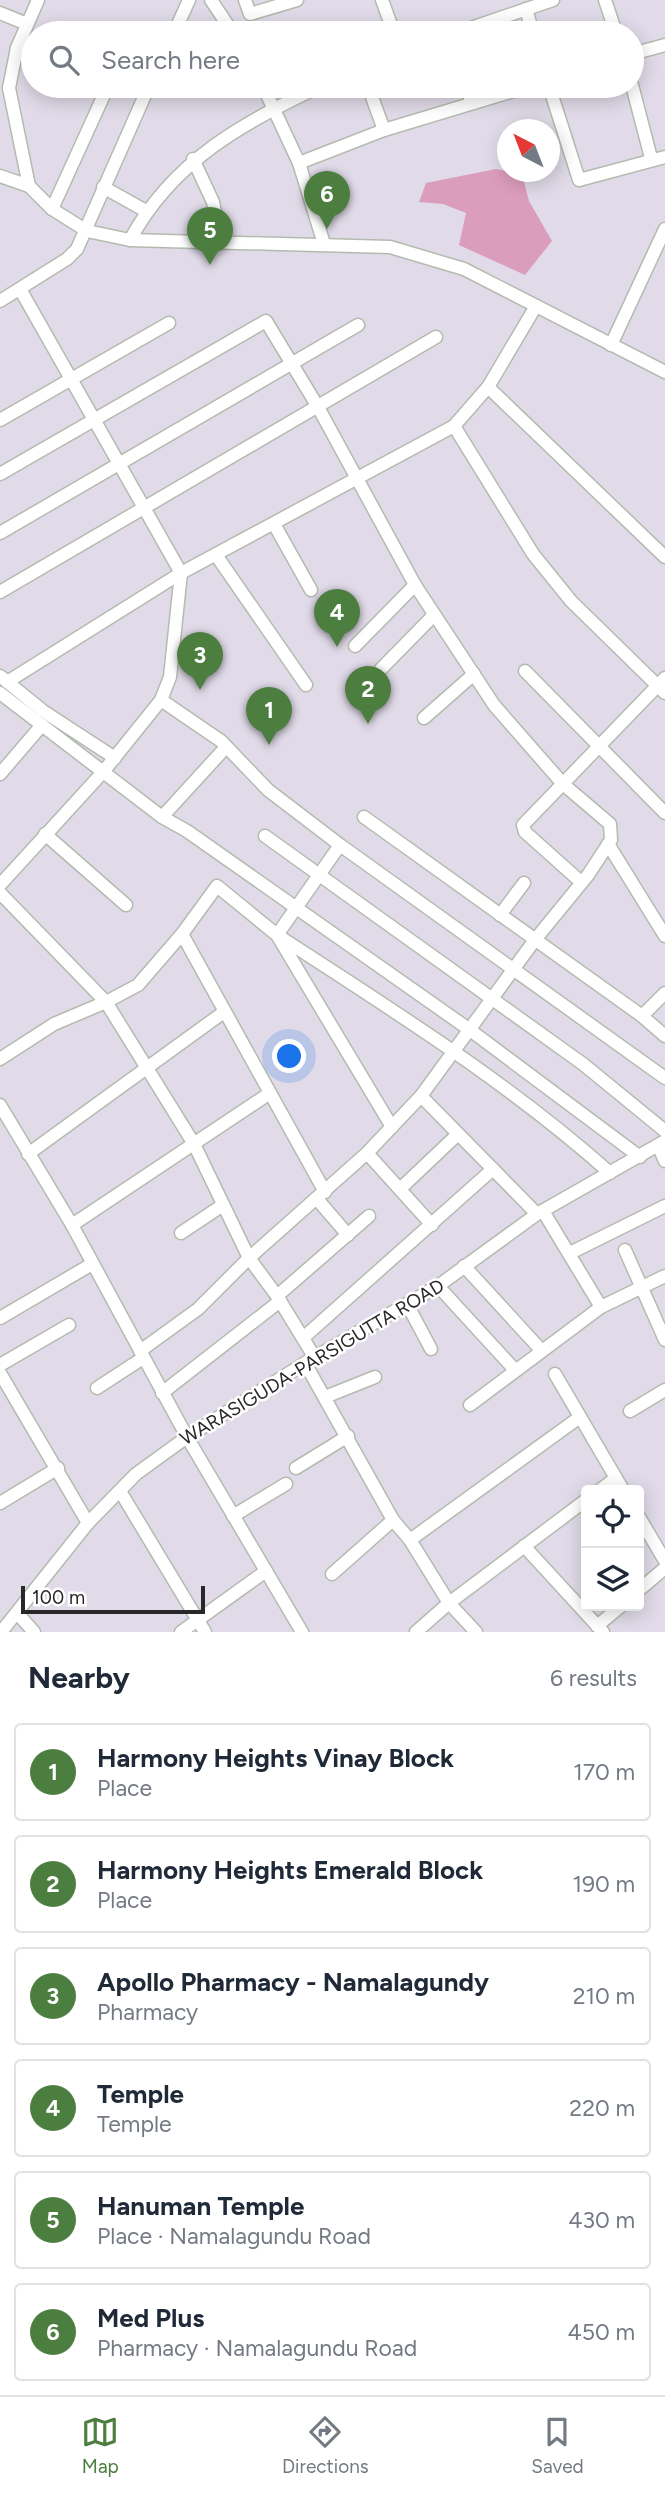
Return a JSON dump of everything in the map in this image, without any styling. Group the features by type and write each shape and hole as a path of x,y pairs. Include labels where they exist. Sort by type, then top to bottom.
{"street":[{"path":"28,21 38,0"},
{"path":"179,21 189,0"},
{"path":"211,0 225,21"},
{"path":"245,0 250,14"},
{"path":"242,21 250,14 296,0"},
{"path":"382,0 390,21"},
{"path":"491,21 553,0"},
{"path":"605,0 612,21"},
{"path":"526,9 530,21"},
{"path":"0,13 21,22"},
{"path":"21,40 4,91 29,186"},
{"path":"644,51 665,45"},
{"path":"52,209 103,98"},
{"path":"0,301 67,259 87,231 103,187 144,98"},
{"path":"270,98 299,163 324,244"},
{"path":"130,240 146,211 193,159 275,107 295,98"},
{"path":"372,98 384,130"},
{"path":"470,98 472,103"},
{"path":"299,163 384,130 489,98"},
{"path":"553,98 579,180 651,158 665,157"},
{"path":"635,98 651,158"},
{"path":"193,159 213,202 221,242"},
{"path":"0,176 29,186 52,209 87,231 130,240 390,247 464,269 665,372"},
{"path":"103,187 146,211"},
{"path":"611,345 665,229"},
{"path":"0,885 103,772 161,700 170,677 181,573 20,289"},
{"path":"2,684 181,573 454,426 488,387 536,306"},
{"path":"0,474 93,418 266,321 318,407 358,478 383,531 415,585 494,705 563,784 610,824 611,840 421,1096 368,1153 248,1258 198,1308 97,1388"},
{"path":"0,420 169,323"},
{"path":"0,533 118,462 358,325"},
{"path":"0,592 436,337"},
{"path":"488,387 665,557"},
{"path":"454,426 533,554 571,601 663,686 525,821 524,829 581,882"},
{"path":"274,524 311,590"},
{"path":"216,555 306,685"},
{"path":"355,646 415,585"},
{"path":"381,669 435,615"},
{"path":"525,671 665,813"},
{"path":"424,718 474,674"},
{"path":"2,684 42,725 162,817 187,831 470,1030 640,1157"},
{"path":"2,684 115,758"},
{"path":"161,700 226,747 268,790 340,845 665,1078"},
{"path":"0,774 42,725"},
{"path":"162,817 226,747"},
{"path":"363,817 642,1016 665,1036"},
{"path":"45,834 126,905"},
{"path":"265,836 583,1064 665,1131"},
{"path":"608,844 665,936"},
{"path":"277,935 340,845"},
{"path":"500,915 524,883"},
{"path":"0,1059 54,1024 138,985 182,934 217,886 277,935 455,1051 556,1124 610,1173"},
{"path":"0,893 106,1002 194,1144 248,1258 303,1338 326,1403 348,1436 393,1520 410,1539 449,1603 476,1632"},
{"path":"182,934 270,1093 321,1195 348,1235"},
{"path":"277,935 392,1127"},
{"path":"642,1016 665,993"},
{"path":"28,1154 224,1012"},
{"path":"72,1225 270,1093"},
{"path":"421,1096 540,1213 570,1253 601,1307"},
{"path":"0,1105 72,1225 187,1437 302,1632"},
{"path":"400,1189 458,1134"},
{"path":"662,1143 665,1161"},
{"name":"WARASIGUDA-PARSIGUTTA ROAD","path":"3,1625 18,1614 88,1523 136,1474 187,1437 310,1360 438,1286 540,1213 662,1143"},
{"path":"368,1153 432,1225"},
{"path":"303,1338 493,1169"},
{"path":"181,1233 223,1205"},
{"path":"570,1253 665,1206"},
{"path":"162,1392 278,1299 369,1216"},
{"path":"625,1250 665,1339"},
{"path":"0,1318 92,1265"},
{"path":"464,1266 541,1350"},
{"path":"470,1405 601,1307 665,1276"},
{"path":"438,1286 515,1370"},
{"path":"408,1304 431,1349"},
{"path":"0,1365 69,1325"},
{"path":"0,1373 88,1523"},
{"path":"555,1374 620,1485"},
{"path":"326,1403 375,1377"},
{"path":"630,1411 665,1391"},
{"path":"410,1539 580,1417"},
{"path":"296,1468 348,1436"},
{"path":"0,1503 58,1468"},
{"path":"607,1485 616,1478"},
{"path":"233,1516 286,1485"},
{"path":"120,1491 205,1632"},
{"path":"416,1632 449,1603 581,1504"},
{"path":"332,1574 393,1520"},
{"path":"644,1525 665,1561"},
{"path":"524,1546 600,1629 616,1611"},
{"path":"644,1586 665,1568"},
{"path":"181,1632 266,1571"},
{"path":"18,1614 34,1632"}],"shaded area":[{"path":"497,169 497,182 524,182 529,201 552,241 525,275 459,245 466,213 443,204 419,202 426,183"}],"place":[{"name":"Med Plus","path":"327,229"},
{"name":"Hanuman Temple","path":"210,265"},
{"name":"Temple","path":"337,647"},
{"name":"Apollo Pharmacy - Namalagundy","path":"200,690"},
{"name":"Harmony Heights Emerald Block","path":"368,724"},
{"name":"Harmony Heights Vinay Block","path":"269,745"}]}
